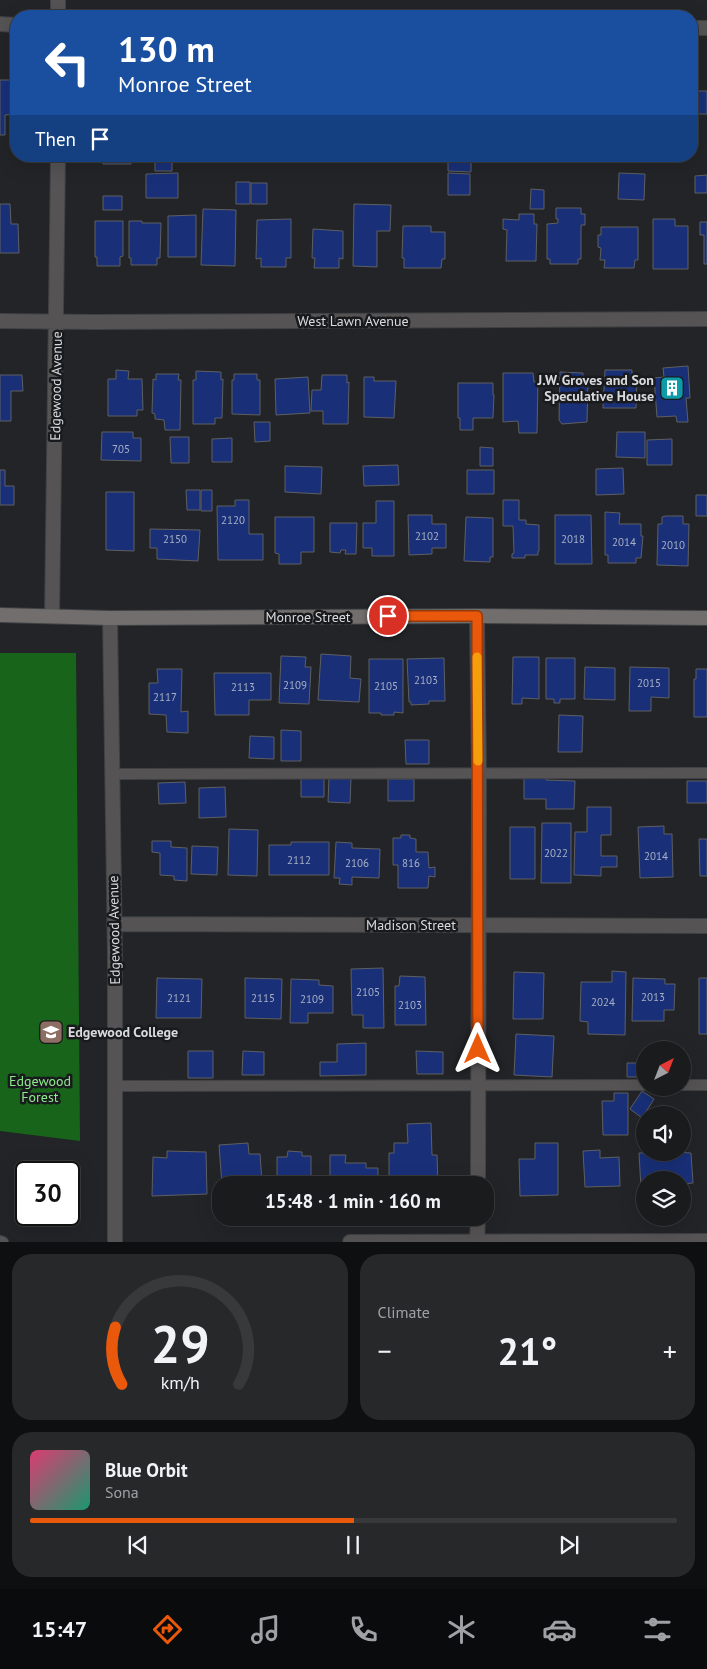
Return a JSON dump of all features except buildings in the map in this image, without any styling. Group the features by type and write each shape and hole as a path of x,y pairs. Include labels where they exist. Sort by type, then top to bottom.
{"main road":[{"name":"Monroe Street","path":"0,615 110,618 477,616 707,618"}],"street":[{"name":"Edgewood Avenue","path":"52,616 58,162"},
{"name":"West Lawn Avenue","path":"0,321 707,319"},
{"path":"477,616 478,1176"},
{"name":"Edgewood Avenue","path":"110,618 116,1086 115,1242"},
{"name":"Madison Street","path":"114,924 707,926"},
{"path":"478,1226 478,1241"},
{"path":"350,1242 707,1241"}],"lane":[{"path":"112,774 707,773"},
{"path":"116,1086 636,1085"},
{"path":"691,1085 707,1085"}],"green space":[{"name":"Edgewood Forest","path":"0,653 76,653 80,1141 0,1131"}],"slow traffic":[{"path":"477,657 478,761"}],"place":[{"name":"J.W. Groves and Son Speculative House","path":"672,388"},
{"name":"Edgewood College","path":"51,1032"}],"route":[{"path":"388,616 477,616 478,1049"}]}
